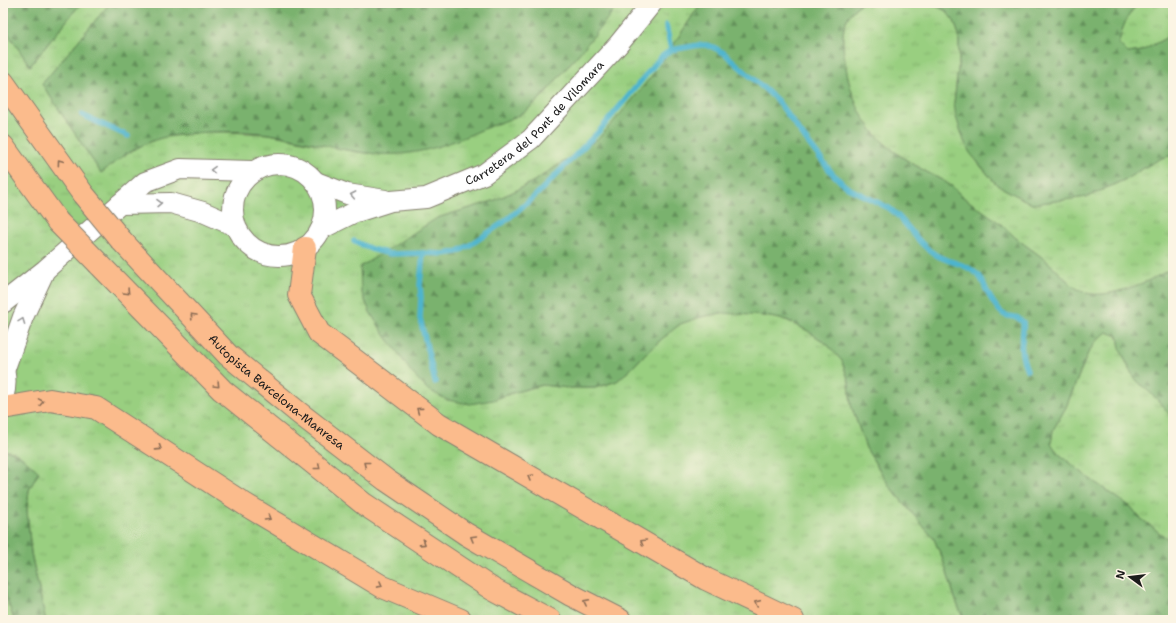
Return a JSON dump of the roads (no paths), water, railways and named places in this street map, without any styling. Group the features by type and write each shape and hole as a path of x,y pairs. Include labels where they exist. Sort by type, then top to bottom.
{"highway":[{"name":"Autopista Barcelona-Manresa","path":"3,82 83,194 122,240 228,354 299,413 386,480 466,534 571,595 620,620"},
{"path":"3,146 58,222 222,390 364,504 492,589 550,620"},
{"path":"305,248 299,295 319,333 338,348 438,424 706,579 793,620"},
{"path":"3,408 50,400 96,408 246,505 383,587 461,620"}],"street":[{"name":"Carretera del Pont de Vilomara","path":"321,229 352,213 391,201 426,198 484,174 531,139 618,45 652,3"},
{"path":"268,164 286,164 303,170 316,182 322,193 325,204 324,217 321,229 312,242 305,248 286,256 265,254 247,244 240,236 233,216 232,206 238,187 244,178 252,172 268,164"},
{"path":"3,304 45,270 146,182 180,169 252,172"},
{"name":"Carretera del Pont de Vilomara","path":"316,182 347,194 391,201"},
{"path":"120,204 171,203 203,212 236,226"},
{"path":"3,398 6,381 4,369 23,317 45,270"}],"waterway":[{"path":"666,25 671,50"},
{"path":"354,241 371,249 390,254 443,254 457,252 470,245 504,222 535,196 600,130 661,57 671,50 706,45 724,53 777,100 806,140 832,173 843,184 848,188 889,208 901,219 917,238 936,255 969,268 980,277 992,300 1001,312 1006,316 1018,318 1023,322 1021,345 1023,359 1027,370"},
{"path":"82,115 128,136"},
{"path":"423,253 420,285 420,318 435,382"}]}
